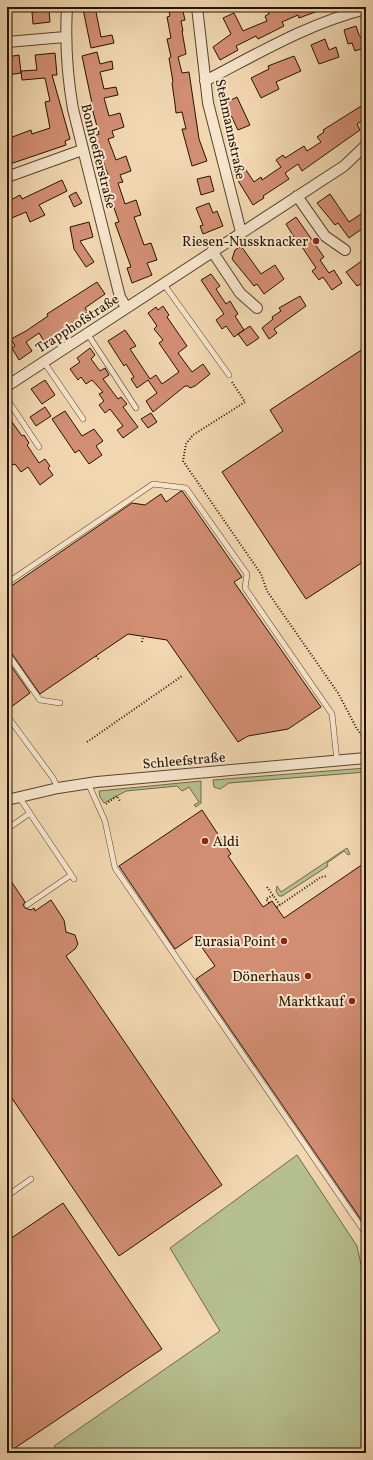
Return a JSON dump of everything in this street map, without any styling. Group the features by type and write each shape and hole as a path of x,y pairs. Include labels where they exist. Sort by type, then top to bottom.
{"street":[{"name":"Bonhoefferstraße","path":"67,7 65,37 69,85 82,150 120,297 126,307"},
{"name":"Stehmannstraße","path":"197,7 205,81 214,131 241,232"},
{"path":"205,81 289,37 366,9"},
{"path":"7,42 65,37"},
{"name":"Trapphofstraße","path":"7,386 344,166 366,145"},
{"path":"7,177 82,150"},
{"path":"297,196 325,236 345,250"},
{"path":"212,251 240,293 257,308"},
{"name":"Schleefstraße","path":"7,800 58,788 88,783 366,758"}],"lane":[{"path":"163,283 229,375"},
{"path":"87,333 136,408"},
{"path":"44,362 83,419"},
{"path":"7,399 39,447"},
{"path":"7,583 153,484 186,488 246,574 245,588 332,714 338,761"},
{"path":"366,651 366,672"},
{"path":"7,653 40,700 60,703"},
{"path":"8,716 53,778 58,788"},
{"path":"88,783 105,821 115,868 366,1234"},
{"path":"18,797 72,877 52,891 27,905"},
{"path":"7,829 30,813"},
{"path":"7,1196 31,1179"}],"path":[{"path":"229,375 245,402 193,435 186,444 183,461 261,574 267,591 338,693 366,741"},
{"path":"142,642 143,637"},
{"path":"96,656 99,660"},
{"path":"87,742 182,676"},
{"path":"99,807 117,796 120,801"},
{"path":"277,907 321,877 327,876"},
{"path":"267,887 280,905"},
{"path":"269,903 266,899 272,895"}],"green space":[{"path":"366,768 366,772 229,783 220,789 214,787 213,780"},
{"path":"201,781 201,803 196,807 194,805 199,802 189,787 182,791 177,786 126,791 104,803 100,797 99,791"},
{"path":"347,848 350,854 348,855 344,851 327,863 328,866 282,896 279,896 276,891 277,886 281,892"},
{"path":"297,1155 357,1246 366,1288 366,1453 59,1453 54,1446 220,1331 170,1248"}],"building":[{"path":"95,7 101,37 112,35 114,43 91,48 83,9"},
{"path":"168,7 182,7 185,20 181,21 186,54 178,57 182,73 189,72 199,139 207,161 192,166 182,129 186,129 182,112 176,113 169,58 171,57 167,39 171,38 167,17 170,16"},
{"path":"274,7 326,8 299,18 298,15 282,22 284,26 258,39 256,36 236,46 238,50 220,60 213,47 231,34 223,18 234,13 243,31 267,21 265,16 269,14 267,10"},
{"path":"49,10 50,22 33,24 32,12"},
{"path":"356,26 359,35 363,40 366,39 366,47 355,51 352,43 348,44 344,30"},
{"path":"325,39 329,50 336,47 339,57 319,64 311,45"},
{"path":"97,52 100,64 112,61 113,69 100,72 104,89 116,87 118,95 104,98 109,116 120,113 124,127 112,131 114,137 108,139 116,160 126,156 131,171 120,175 123,182 118,183 125,204 136,200 141,215 134,217 144,245 151,243 157,260 147,263 152,275 132,283 127,268 131,267 115,223 119,222 104,180 109,178 94,136 99,134 92,108 82,56"},
{"path":"55,53 57,75 52,75 70,139 65,141 66,145 7,165 7,139 31,130 32,134 50,128 45,102 50,101 45,78 22,80 21,71 37,70 35,55"},
{"path":"19,55 21,73 7,75 7,57"},
{"path":"294,56 301,71 276,82 279,89 261,98 251,78 269,69 268,66"},
{"path":"237,97 250,125 238,130 225,103"},
{"path":"366,103 366,118 357,124 360,130 302,171 298,164 285,173 289,179 263,196 264,198 253,205 234,174 244,167 254,182 261,177 262,180 281,167 276,160 283,155 285,158 304,146 307,151 321,142 317,137 324,132 323,130"},
{"path":"210,176 214,191 201,195 197,179"},
{"path":"62,180 67,191 39,205 45,215 30,222 26,212 7,220 7,202 20,195 22,199"},
{"path":"76,192 82,203 74,207 69,196"},
{"path":"330,194 349,222 361,214 366,221 366,226 349,238 338,223 335,225 317,203"},
{"path":"209,203 213,213 217,211 223,226 203,234 200,226 203,225 196,208"},
{"path":"296,217 324,257 320,260 329,273 334,270 342,283 332,290 323,277 319,280 312,271 316,268 300,244 297,247 290,240 294,237 286,224"},
{"path":"89,222 93,237 80,241 94,262 86,267 74,249 70,227"},
{"path":"241,246 261,274 275,265 284,279 264,294 257,284 254,286 232,259 235,250"},
{"path":"366,258 366,281 357,286 346,272"},
{"path":"211,274 220,286 216,289 226,304 230,301 238,314 235,316 244,330 234,337 226,326 222,329 216,320 224,314 201,280"},
{"path":"97,282 105,294 85,308 88,312 84,314 88,319 80,324 78,321 45,343 39,333 26,342 32,351 19,360 12,348 15,346 11,339 26,331 48,316 47,314"},
{"path":"300,296 306,306 274,329 277,333 269,339 262,328 273,319 272,317 281,311 279,308"},
{"path":"163,306 169,315 167,317 187,346 178,353 192,372 203,364 210,374 195,386 190,388 185,386 153,412 146,401 157,393 148,380 137,388 131,379 134,377 126,364 124,366 108,341 125,330 136,346 130,349 150,379 156,375 162,384 179,372 159,343 163,340 154,329 157,326 148,313 156,307 158,310"},
{"path":"250,326 259,338 247,346 238,334"},
{"path":"366,347 366,560 306,599 222,472 283,431 270,410"},
{"path":"90,348 95,355 91,359 100,371 105,368 109,375 103,379 118,399 121,397 127,404 123,407 138,427 123,438 117,430 123,426 110,409 105,413 99,405 104,401 99,394 103,392 92,380 86,384 81,377 78,380 70,369 80,362 77,358"},
{"path":"45,380 55,395 42,404 31,389"},
{"path":"45,407 51,416 36,426 30,417"},
{"path":"65,411 82,436 94,429 103,441 96,446 102,455 89,464 79,450 75,453 52,419"},
{"path":"151,413 157,422 148,428 141,419"},
{"path":"7,415 22,436 24,435 29,443 27,445 39,463 45,459 50,466 48,468 53,475 40,485 28,467 21,472 15,464 12,465 7,458 7,455 12,451 7,444"},
{"path":"181,491 242,577 234,582 321,707 288,729 248,736 238,742 167,640 128,634 40,694 10,651 7,649 7,589 132,503 145,505 161,494 166,502"},
{"path":"7,660 30,693 7,710"},
{"path":"202,810 231,854 228,856 263,907 272,901 284,918 363,864 366,869 366,1227 196,979 215,966 194,936 175,949 119,866"},
{"path":"7,875 25,902 23,905 25,908 31,910 34,908 35,911 51,900 64,920 66,932 75,935 78,944 75,949 66,956 222,1185 119,1256 7,1091"},
{"path":"63,1203 162,1349 12,1450 7,1443 7,1241"}],"place":[{"name":"Riesen-Nussknacker","path":"316,241"},
{"name":"Aldi","path":"205,841"},
{"name":"Eurasia Point","path":"284,941"},
{"name":"Dönerhaus","path":"308,976"},
{"name":"Marktkauf","path":"352,1001"}]}
